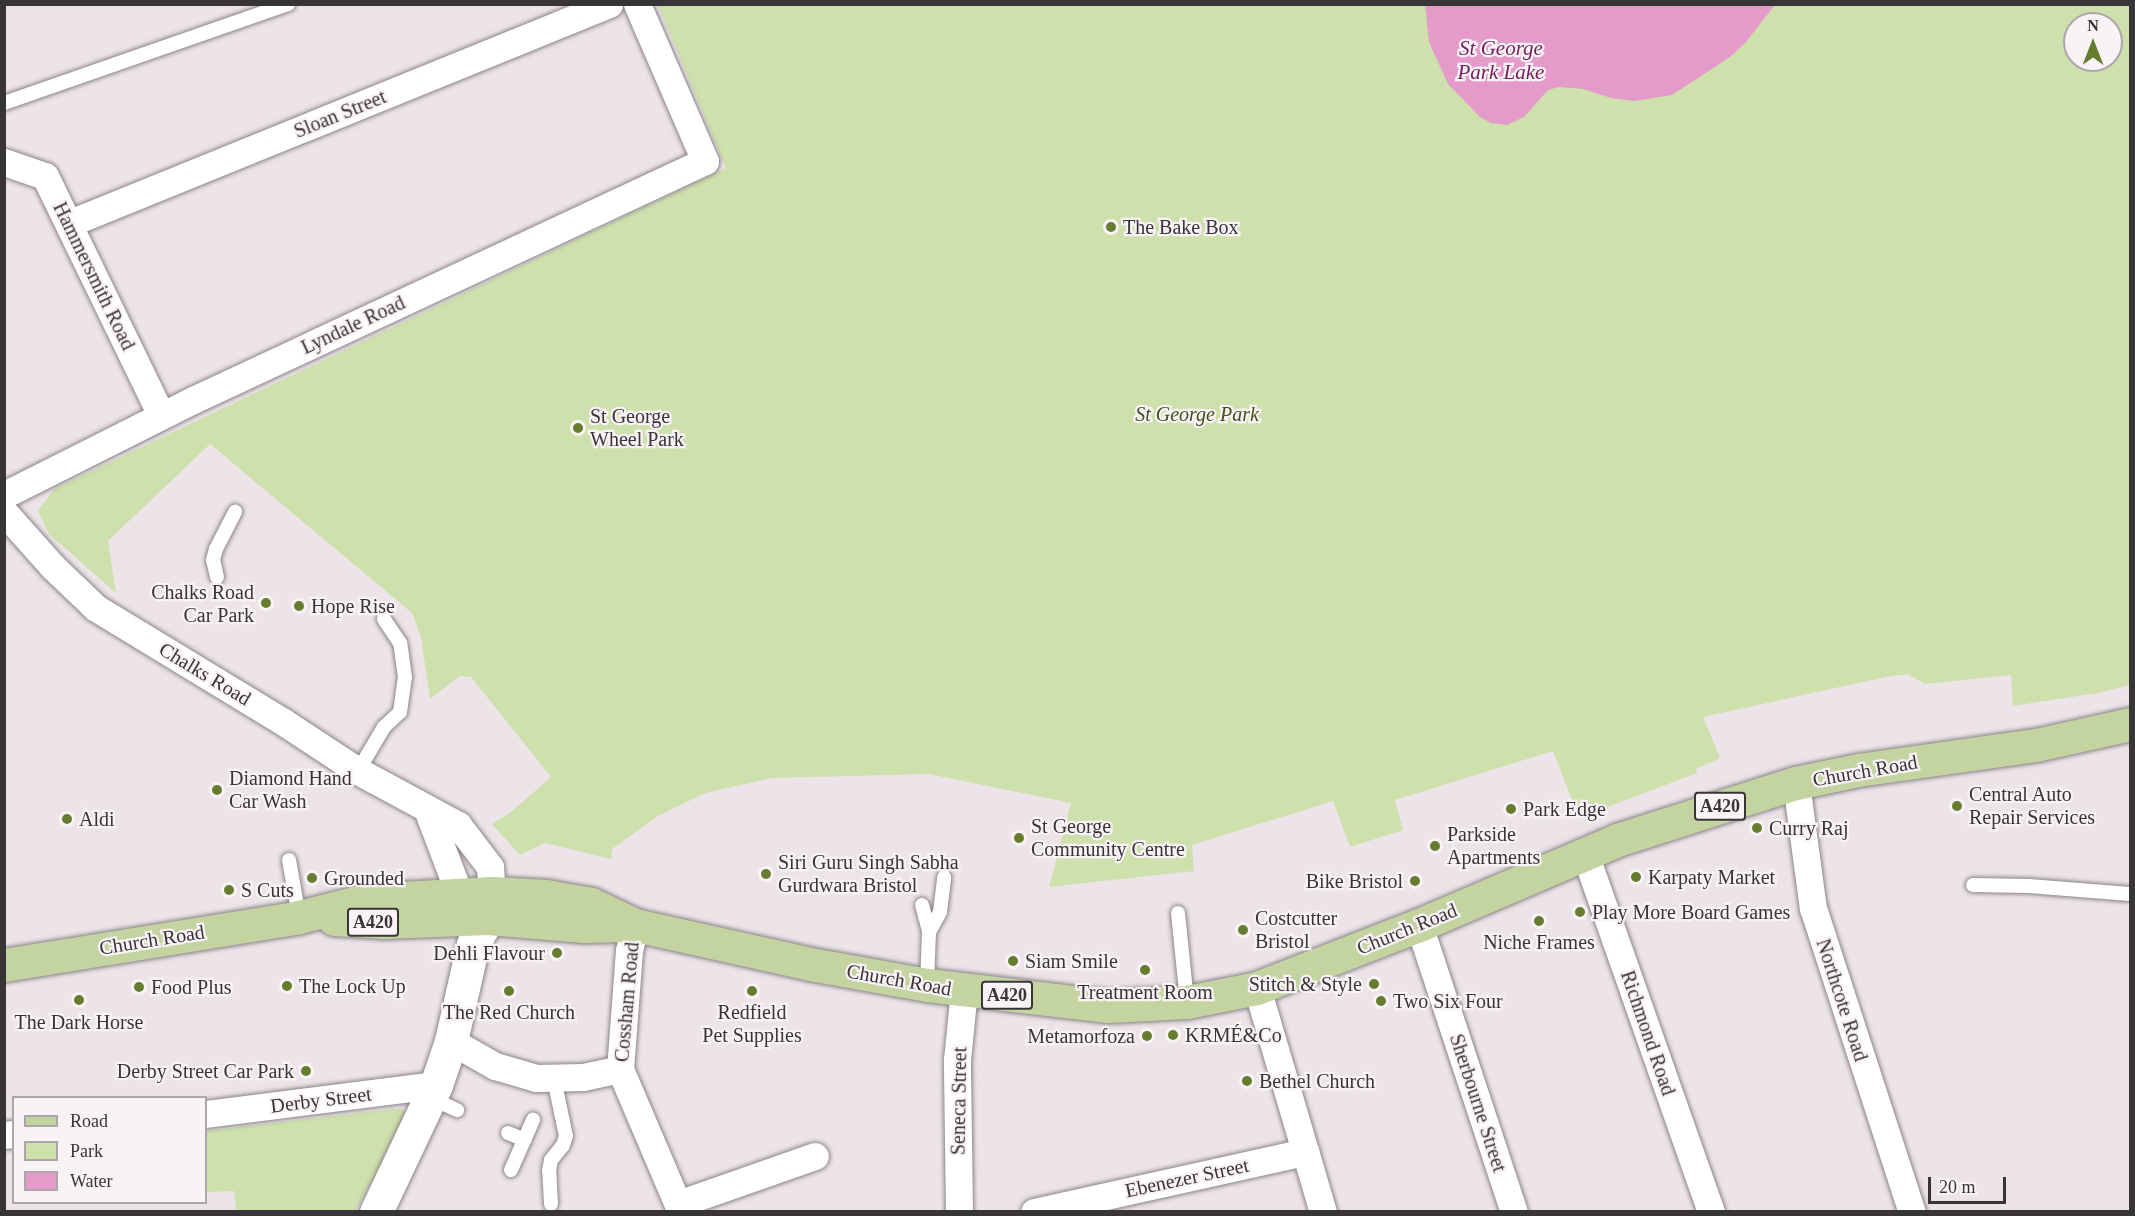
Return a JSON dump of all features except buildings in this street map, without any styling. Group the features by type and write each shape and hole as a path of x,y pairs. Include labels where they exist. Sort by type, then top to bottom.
{"main road":[{"name":"Church Road","path":"4,965 299,917 385,922 476,914 546,896 591,904 635,925 816,966 927,985 1109,1006 1186,1002 1257,988 1419,925 1585,854 1697,813 1796,783 1858,770 2036,745 2130,724"}],"street":[{"name":"Sloan Street","path":"70,223 609,4"},
{"name":"Lyndale Road","path":"4,495 161,415 705,160 637,4"},
{"name":"Hammersmith Road","path":"4,162 45,176 70,223 161,415"},
{"name":"Chalks Road","path":"4,512 53,567 96,608 282,721 358,771 458,825 483,855 489,867 476,914"},
{"name":"Northcote Road","path":"1796,783 1812,908 1912,1212"},
{"path":"376,1212 442,1098 476,914 427,808"},
{"name":"Richmond Road","path":"1585,854 1711,1212"},
{"name":"Cossham Road","path":"635,925 629,950 620,1069 679,1208"},
{"name":"Sherbourne Street","path":"1419,925 1514,1212"},
{"path":"1257,988 1323,1212"},
{"name":"Seneca Street","path":"959,1212 957,1060 964,990"},
{"path":"451,1041 495,1066 523,1075 554,1079 583,1077 620,1069"},
{"name":"Derby Street","path":"207,1114 442,1098"},
{"name":"Ebenezer Street","path":"1034,1212 1305,1152"},
{"path":"679,1208 815,1156"}],"lane":[{"path":"4,103 288,4"},
{"path":"217,577 213,560 216,549 235,512"},
{"path":"358,771 384,727 400,712 405,677 400,643 384,619"},
{"path":"289,860 299,917"},
{"path":"929,932 940,912 944,877"},
{"path":"1973,885 2029,886 2130,894"},
{"path":"922,905 929,932 927,985"},
{"path":"1178,913 1186,1002"},
{"path":"551,1204 549,1171 551,1160 563,1145 566,1136 554,1079"},
{"path":"511,1170 533,1120"},
{"path":"508,1133 525,1140"}],"green space":[{"name":"St George Park","path":"658,5 2130,5 2130,685 2098,693 2013,706 2011,675 1925,684 1908,674 1703,717 1720,758 1696,769 1697,773 1579,818 1553,751 1395,800 1403,830 1350,847 1333,801 1192,845 1194,871 1049,887 1071,803 929,774 772,778 705,793 658,816 612,849 611,859 545,843 520,855 492,824 511,812 551,777 471,677 460,676 430,699 421,637 412,613 210,444 108,541 116,593 49,534 38,511 54,489 726,168"},
{"path":"393,1109 402,1109 406,1113 401,1130 355,1211 236,1211 234,1191 207,1192 207,1131"}],"water":[{"name":"St George Park Lake","path":"1425,4 1775,5 1745,43 1730,57 1672,95 1634,101 1611,98 1583,89 1559,87 1548,90 1524,117 1507,125 1491,123 1480,117 1448,84 1429,42"}],"place":[{"name":"The Bake Box","path":"1111,227"},
{"name":"St George Wheel Park","path":"578,428"},
{"name":"Chalks Road Car Park","path":"266,603"},
{"name":"Hope Rise","path":"299,606"},
{"name":"Diamond Hand Car Wash","path":"217,790"},
{"name":"Central Auto Repair Services","path":"1957,806"},
{"name":"Park Edge","path":"1511,809"},
{"name":"Aldi","path":"67,819"},
{"name":"Curry Raj","path":"1757,828"},
{"name":"St George Community Centre","path":"1019,838"},
{"name":"Parkside Apartments","path":"1435,846"},
{"name":"Siri Guru Singh Sabha Gurdwara Bristol","path":"766,874"},
{"name":"Karpaty Market","path":"1636,877"},
{"name":"Grounded","path":"312,878"},
{"name":"Bike Bristol","path":"1415,881"},
{"name":"S Cuts","path":"229,890"},
{"name":"Play More Board Games","path":"1580,912"},
{"name":"Niche Frames","path":"1539,921"},
{"name":"Costcutter Bristol","path":"1243,930"},
{"name":"Dehli Flavour","path":"557,953"},
{"name":"Siam Smile","path":"1013,961"},
{"name":"Treatment Room","path":"1145,970"},
{"name":"Stitch & Style","path":"1374,984"},
{"name":"The Lock Up","path":"287,986"},
{"name":"Food Plus","path":"139,987"},
{"name":"The Red Church","path":"509,991"},
{"name":"Redfield Pet Supplies","path":"752,991"},
{"name":"The Dark Horse","path":"79,1000"},
{"name":"Two Six Four","path":"1381,1001"},
{"name":"KRMÉ&Co","path":"1173,1035"},
{"name":"Metamorfoza","path":"1147,1036"},
{"name":"Derby Street Car Park","path":"306,1071"},
{"name":"Bethel Church","path":"1247,1081"}]}
